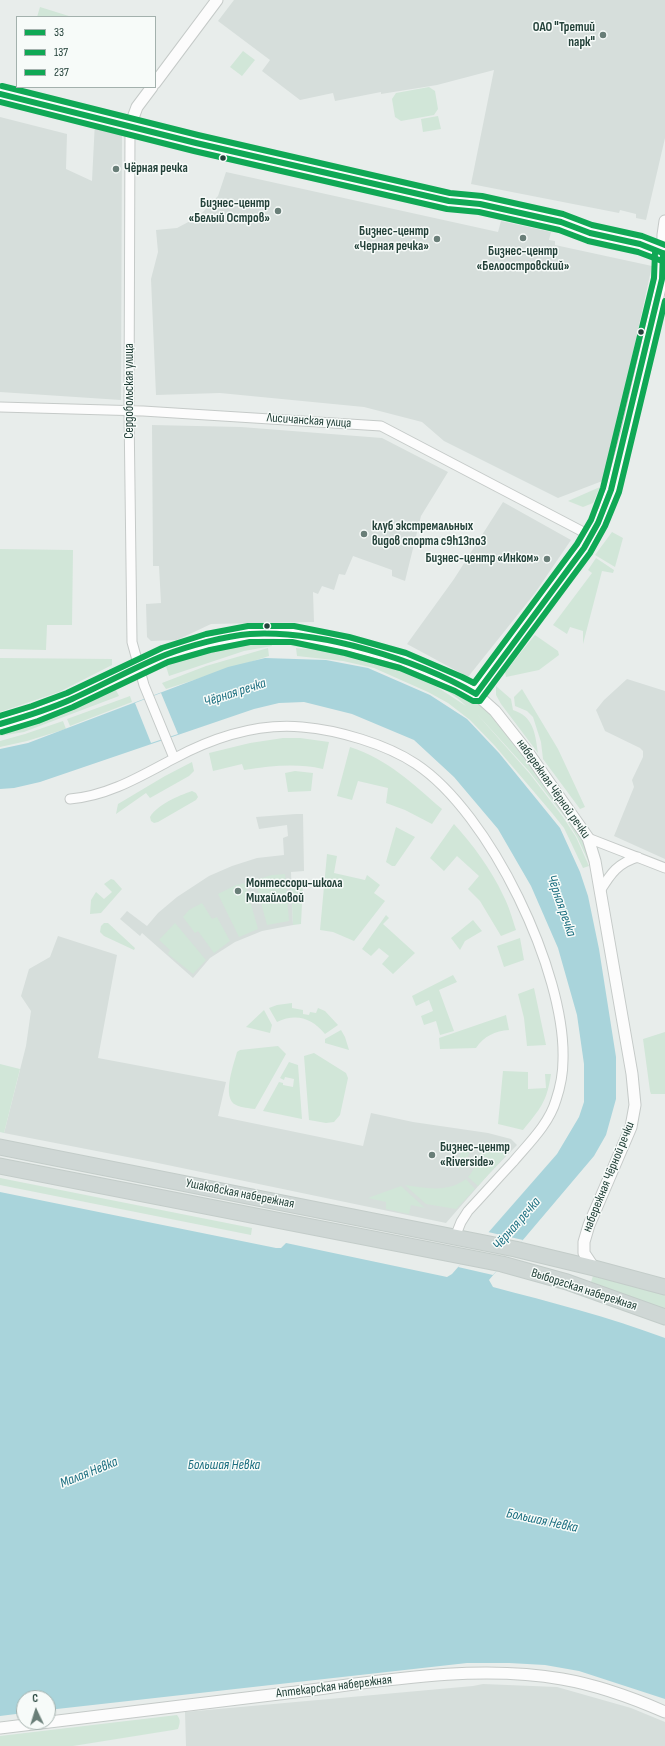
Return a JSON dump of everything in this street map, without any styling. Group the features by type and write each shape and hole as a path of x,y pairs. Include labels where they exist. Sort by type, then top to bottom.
{"main road":[{"path":"0,94 196,143 443,199 480,204 555,221 590,233 640,244 664,253"},
{"name":"Ушаковская набережная","path":"0,1146 480,1242"},
{"name":"Ушаковская набережная","path":"0,1166 502,1264"},
{"name":"Выборгская набережная","path":"480,1242 594,1268 665,1288"},
{"name":"Выборгская набережная","path":"502,1264 567,1282 665,1317"}],"street":[{"path":"156,82 217,0"},
{"name":"Сердобольская улица","path":"151,88 137,107 130,126 132,642 149,698 164,739 174,758"},
{"path":"476,694 591,536 612,490 662,279 665,221"},
{"name":"Лисичанская улица","path":"0,407 130,410 381,426 591,536"},
{"name":"набережная Чёрной речки","path":"0,724 35,714 70,700 139,666 184,648 233,636 267,633 293,634 346,645 403,660 459,684 476,694 495,711 524,748 588,838 593,850 632,1074 635,1102 631,1127 586,1235 584,1252 594,1268"},
{"path":"70,799 97,796 157,769 174,758 206,743 260,728 300,727 319,729 382,747 416,764 438,783 458,805 482,833 499,861 513,886 539,944 558,1008 563,1040 563,1062 556,1101 544,1125 468,1211 459,1226 455,1237"},
{"path":"588,838 665,868"},
{"path":"600,891 608,877 617,867 626,860 638,857"},
{"name":"Аптекарская набережная","path":"0,1728 390,1681 476,1673 518,1674 563,1679 604,1690 665,1712"}],"shaded area":[{"path":"234,0 665,0 665,138 646,220 636,218 636,214 620,210 619,213 471,184 494,70 437,85 381,94 381,92 335,101 333,93 300,100 262,71 270,60 218,21"},
{"path":"0,117 67,134 66,169 92,181 95,121 122,129 121,400 0,392"},
{"path":"226,172 498,232 501,221 551,232 549,240 555,241 555,245 652,266 605,480 558,498 444,441 422,422 364,407 220,393 156,395 151,279 158,252 156,230 177,228 202,213 218,196"},
{"path":"152,425 241,427 382,438 448,472 421,516 405,581 392,576 392,570 353,556 345,575 339,574 334,590 322,586 318,594 313,592 314,622 211,624 177,640 151,641 147,637 146,604 161,603 159,566 153,566"},
{"name":"Бизнес-центр «Инком»","path":"503,502 571,540 535,593 468,677 407,644 454,579"},
{"path":"627,679 665,691 665,859 614,836 634,787 632,780 643,757 643,751 640,748 605,731 596,710 604,700"},
{"name":"Монтессори-школа Михайловой","path":"303,814 304,871 291,872 293,925 262,931 235,942 210,958 193,978 142,933 140,936 120,919 127,911 147,926 158,913 177,897 209,876 232,866 257,858 284,855 283,838 288,836 287,825 259,829 256,817"},
{"path":"58,936 117,955 98,1058 226,1082 218,1116 363,1146 371,1113 413,1122 488,1133 511,1139 517,1145 487,1176 446,1223 153,1162 4,1133 26,1046 31,1011 21,996 29,969 50,957"},
{"path":"483,1684 557,1687 631,1708 665,1722 665,1746 186,1746 185,1712"}],"green space":[{"path":"40,7 69,16 37,16"},
{"path":"243,51 255,60 242,76 230,67"},
{"path":"429,87 435,91 438,109 434,115 401,121 395,117 392,99 396,93"},
{"path":"438,116 441,129 423,132 421,119"},
{"path":"600,487 593,503 583,507 568,501"},
{"path":"612,532 623,538 615,567 595,555"},
{"path":"0,549 73,550 72,625 47,625 46,650 0,649"},
{"path":"596,558 614,570 613,573 602,571 583,644 583,631 570,627 567,634 553,625 592,573 588,570"},
{"path":"535,635 558,651 559,655 539,670 506,677 505,672"},
{"path":"269,636 272,646 244,651 169,676 165,663 188,653 220,643"},
{"path":"290,637 309,641 339,650 291,646"},
{"path":"268,648 269,656 166,689 162,683 206,666"},
{"path":"296,648 342,652 378,661 437,687 466,706 447,691 424,678 372,658 338,648 387,659 445,684 483,705 503,727 591,848 590,865 577,837 564,816 528,770 477,714 530,774 563,817 576,837 589,866 583,868 564,828 495,746 470,720 448,703 428,692 374,668 343,661 297,656"},
{"path":"0,658 112,659 112,665 59,692 0,712"},
{"path":"114,686 119,696 24,732 0,736 0,731 58,712"},
{"path":"496,686 511,699 513,710 520,713 529,721 536,739 538,753 501,704 496,695"},
{"path":"522,689 558,749 585,807 580,809 543,759 541,742 533,717 527,711 515,706 514,697"},
{"path":"130,696 132,702 70,726 67,719"},
{"path":"63,721 66,729 27,741 0,747 0,741"},
{"path":"283,738 300,738 329,742 323,769 303,766 274,766 244,770 242,764 213,771 209,753 250,743"},
{"path":"350,747 364,752 388,765 410,781 442,809 432,824 405,810 386,803 388,788 358,781 352,800 337,796"},
{"path":"192,762 194,771 189,776 150,798 146,793 116,814 118,804"},
{"path":"295,771 313,773 311,791 288,792 285,773"},
{"path":"192,791 196,793 198,797 196,800 158,822 154,823 151,821 150,817 163,804"},
{"path":"454,824 475,849 493,876 507,903 516,930 501,936 480,901 468,889 479,876 457,856 444,871 430,858"},
{"path":"396,827 415,837 395,866 392,866 386,862"},
{"path":"327,854 337,856 334,873 365,880 367,875 380,885 374,893 385,901 354,941 333,932 320,930"},
{"path":"285,874 289,921 267,925 255,880 272,875"},
{"path":"111,879 114,880 122,889 101,913 90,914 91,900 96,892 104,899 112,892 104,884"},
{"path":"245,883 258,929 239,937 218,894 236,885"},
{"path":"303,883 301,924 293,925 291,884"},
{"path":"202,903 212,919 217,917 230,941 214,953 198,931 195,933 183,917 189,910"},
{"path":"386,915 389,918 383,924 415,953 393,974 382,964 389,956 379,948 371,956 362,949"},
{"path":"473,920 482,931 465,941 460,950 451,938"},
{"path":"104,923 108,923 135,948 134,950 104,936 100,932 101,926"},
{"path":"175,923 206,960 193,974 168,954 170,950 159,940"},
{"path":"520,938 524,960 504,967 497,946"},
{"path":"453,975 457,982 439,990 454,1031 440,1035 436,1021 424,1025 421,1016 433,1011 429,1000 416,1006 412,996"},
{"path":"534,988 546,1045 527,1046 524,1018 518,994"},
{"path":"292,1003 292,1008 303,1010 303,1014 309,1015 310,1012 316,1013 318,1008 325,1011 338,1025 325,1034 315,1024 303,1019 291,1018 277,1022 269,1008 277,1005"},
{"path":"264,1010 272,1025 270,1033 246,1027"},
{"path":"506,1015 509,1030 486,1037 476,1048 440,1049 439,1038"},
{"path":"341,1030 349,1050 325,1043 325,1039"},
{"path":"665,1032 665,1094 651,1094 643,1039"},
{"path":"278,1046 286,1054 255,1109 236,1105 229,1095 229,1088 231,1072 237,1052 240,1050"},
{"path":"314,1053 346,1073 348,1078 340,1115 334,1122 326,1123 309,1120 304,1056"},
{"path":"289,1062 298,1065 302,1119 263,1111 279,1082 283,1083 283,1085 293,1087 294,1079 285,1077 284,1080 280,1078"},
{"path":"0,1064 20,1069 4,1133 0,1132"},
{"path":"503,1071 528,1072 528,1089 546,1088 545,1074 551,1074 542,1105 523,1130 498,1124"},
{"path":"463,1143 470,1143 470,1151 468,1158 459,1169 457,1166"},
{"path":"490,1145 504,1148 508,1153 478,1186 468,1177 474,1169 482,1149 485,1146"},
{"path":"0,1178 252,1228 251,1235 0,1185"},
{"path":"466,1179 475,1189 456,1209 426,1204 405,1185 444,1188"},
{"path":"401,1186 425,1208 411,1205 409,1214 386,1209 386,1202 368,1198"},
{"path":"593,1276 665,1295 665,1310 591,1282"},
{"path":"177,1715 180,1720 178,1729 73,1746 0,1746 0,1736"}],"water":[{"name":"Большая Невка","path":"265,658 326,660 368,668 430,695 467,719 499,753 560,828 580,872 588,896 599,949 616,1057 616,1099 606,1135 594,1156 489,1280 493,1287 558,1304 644,1330 665,1338 665,1699 579,1671 545,1665 467,1663 56,1709 56,1690 16,1690 16,1714 0,1716 0,1192 276,1248 281,1248 286,1243 447,1277 452,1274 557,1154 579,1117 584,1102 584,1064 577,1015 558,948 531,886 498,829 454,777 414,740 352,714 304,702 279,703 254,709 40,782 14,788 0,789 0,749 28,743 228,667"}],"pier":[{"path":"161,693 178,734 151,743 135,703"},
{"path":"488,1232 523,1240 493,1275 458,1267"}],"transit line":[{"name":"237","path":"2,86 198,135 450,193 482,196 563,214 592,225 642,236 665,245"},
{"name":"33","path":"0,94 196,143 449,201 480,204 561,222 590,233 640,244 665,254"},
{"name":"137","path":"0,102 194,151 447,209 479,212 559,230 588,241 638,252 662,261"},
{"name":"237","path":"0,716 67,693 162,648 206,634 248,626 294,626 349,637 406,653 474,683 577,544 591,520 603,488 654,278 655,253"},
{"name":"33","path":"0,724 63,703 165,655 218,639 250,634 277,634 306,637 367,649 425,669 476,694 584,548 598,523 611,490 662,279 663,253"},
{"name":"137","path":"2,732 38,721 73,707 168,662 210,650 250,642 292,642 345,653 400,668 455,691 473,701 480,701 590,553 605,526 619,492 665,301"}],"place":[{"name":"ОАО \"Третий парк\"","path":"603,35"},
{"name":"Чёрная речка","path":"116,169"},
{"name":"Бизнес-центр «Белый Остров»","path":"278,211"},
{"name":"Бизнес-центр «Белоостровский»","path":"523,238"},
{"name":"Бизнес-центр «Черная речка»","path":"437,239"},
{"name":"клуб экстремальных видов спорта c9h13no3","path":"364,534"},
{"name":"Бизнес-центр «Инком»","path":"547,559"},
{"name":"Монтессори-школа Михайловой","path":"238,891"},
{"name":"Бизнес-центр «Riverside»","path":"432,1155"}],"water label":[{"name":"Малая Невка","path":"89,1473"}]}
